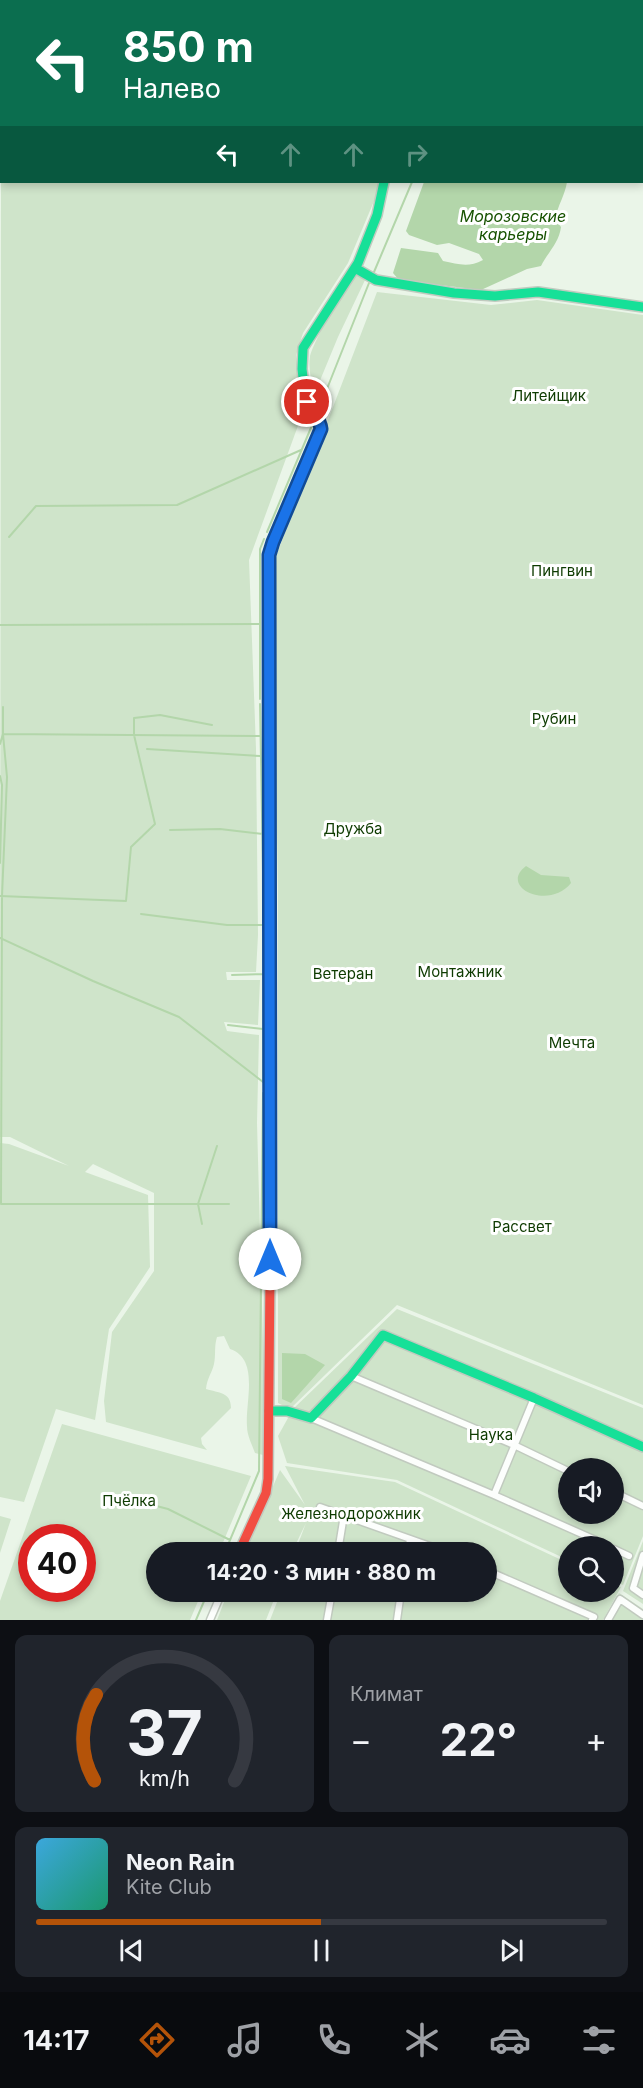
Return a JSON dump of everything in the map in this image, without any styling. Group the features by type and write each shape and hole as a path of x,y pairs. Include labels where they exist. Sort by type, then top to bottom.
{"street":[{"path":"244,1542 266,1493 269,1411 271,1110 269,555 321,429 320,422 307,402 300,357 303,348 355,268 377,215 384,183"},
{"path":"355,268 384,282 454,292 495,296 538,292 643,307"},
{"path":"311,1418 351,1376 383,1335 534,1398 643,1447"},
{"path":"351,1376 514,1445 558,1466"},
{"path":"494,1495 534,1398"},
{"path":"269,1411 287,1411 311,1418 586,1536"},
{"path":"624,1497 643,1506"},
{"path":"321,1507 419,1542"},
{"path":"340,1542 344,1515"},
{"path":"624,1554 629,1556"},
{"path":"643,1555 633,1588 643,1595"},
{"path":"497,1575 594,1617 592,1620"},
{"path":"608,1620 620,1599 643,1615"},
{"path":"210,1620 218,1602"},
{"path":"327,1620 330,1602"},
{"path":"397,1620 400,1602"}],"green space":[{"path":"1,183 382,183 348,263 303,333 296,355 303,412 249,560 256,749 258,935 256,972 226,972 227,980 260,980 258,1025 224,1022 227,1031 259,1035 257,1123 266,1450 263,1455 255,1453 248,1433 248,1371 245,1362 239,1354 230,1349 224,1336 217,1337 214,1364 206,1389 227,1396 231,1408 201,1438 207,1450 106,1422 104,1401 112,1332 154,1271 154,1193 93,1164 85,1172 148,1195 150,1267 109,1329 95,1420 56,1409 24,1502 0,1497 0,1143 9,1144 69,1166 10,1137 0,1137"},
{"path":"357,275 366,278 314,395 310,367 312,350 338,301"},
{"path":"377,292 491,305 537,300 643,315 643,1405 397,1305 290,1409 278,1403 278,890 274,655 276,556"},
{"name":"Наука","path":"397,1309 643,1408 643,1536 624,1583 624,1536 558,1536 558,1555 397,1480 287,1463 278,1436 293,1409"},
{"name":"Пчёлка","path":"62,1424 251,1476 223,1542 146,1542 146,1602 198,1602 190,1620 0,1620 0,1601 18,1550 18,1602 96,1602 96,1524 27,1524"},
{"name":"Железнодорожник","path":"285,1466 395,1482 558,1558 558,1602 613,1602 603,1620 270,1620 277,1602 497,1602 497,1542 299,1542 306,1523 297,1542 249,1542 280,1470 305,1505"},
{"path":"0,1516 11,1519 0,1553"},
{"path":"643,1541 643,1604 624,1592"},
{"path":"624,1596 643,1609 643,1620 606,1620 615,1602 624,1602"},
{"path":"224,1602 273,1602 266,1620 217,1620"}],"water":[{"name":"Морозовские карьеры","path":"424,183 567,183 555,219 561,227 558,238 541,266 527,269 481,290 399,280 393,273 401,248 438,253 443,261 458,264 468,265 483,260 479,254 449,243 437,245 409,235 406,231"},
{"path":"526,866 541,875 569,877 571,883 562,891 551,895 530,893 522,888 518,881 519,874"},
{"path":"282,1353 305,1354 325,1365 291,1403 282,1399"}],"waterway":[{"path":"374,272 412,183"},
{"path":"317,414 369,283"},
{"path":"267,532 313,423"},
{"path":"9,537 36,506 177,505 301,450"},
{"path":"260,699 260,549 264,539"},
{"path":"0,625 260,624"},
{"path":"260,704 264,925 263,1082"},
{"path":"3,707 7,777 2,896 1,1204 229,1204"},
{"path":"0,896 126,901 131,847 155,824 134,735 134,718 160,715 212,725"},
{"path":"0,744 3,734 260,736"},
{"path":"147,749 260,756"},
{"path":"0,776 2,785 0,863"},
{"path":"170,830 220,829 263,834"},
{"path":"141,914 227,925 263,925"},
{"path":"0,938 179,1017 263,1082"},
{"path":"232,975 264,974"},
{"path":"228,1025 263,1029"},
{"path":"229,1542 259,1471 263,1093"},
{"path":"202,1224 198,1204 217,1146"},
{"path":"106,1493 168,1509 230,1540"},
{"path":"196,1620 204,1602"}],"traffic: fast":[{"path":"269,583 269,555 321,429 305,395 302,369 303,348 358,263 377,215 384,183"},
{"path":"355,268 376,280 454,293 495,296 538,292 643,307"},
{"path":"270,772 270,1277"},
{"path":"269,1411 287,1411 311,1418 351,1376 383,1335 534,1398 643,1447"}],"traffic: slow":[{"path":"269,583 270,772"}],"traffic: jam":[{"path":"244,1542 266,1493 268,1479 270,1277"}],"route":[{"path":"270,1259 269,555 321,429 320,422 307,402"}],"park label":[{"name":"Литейщик","path":"549,396"},
{"name":"Пингвин","path":"562,571"},
{"name":"Рубин","path":"554,719"},
{"name":"Дружба","path":"353,829"},
{"name":"Монтажник","path":"460,972"},
{"name":"Ветеран","path":"343,974"},
{"name":"Мечта","path":"572,1043"},
{"name":"Рассвет","path":"522,1227"}]}
